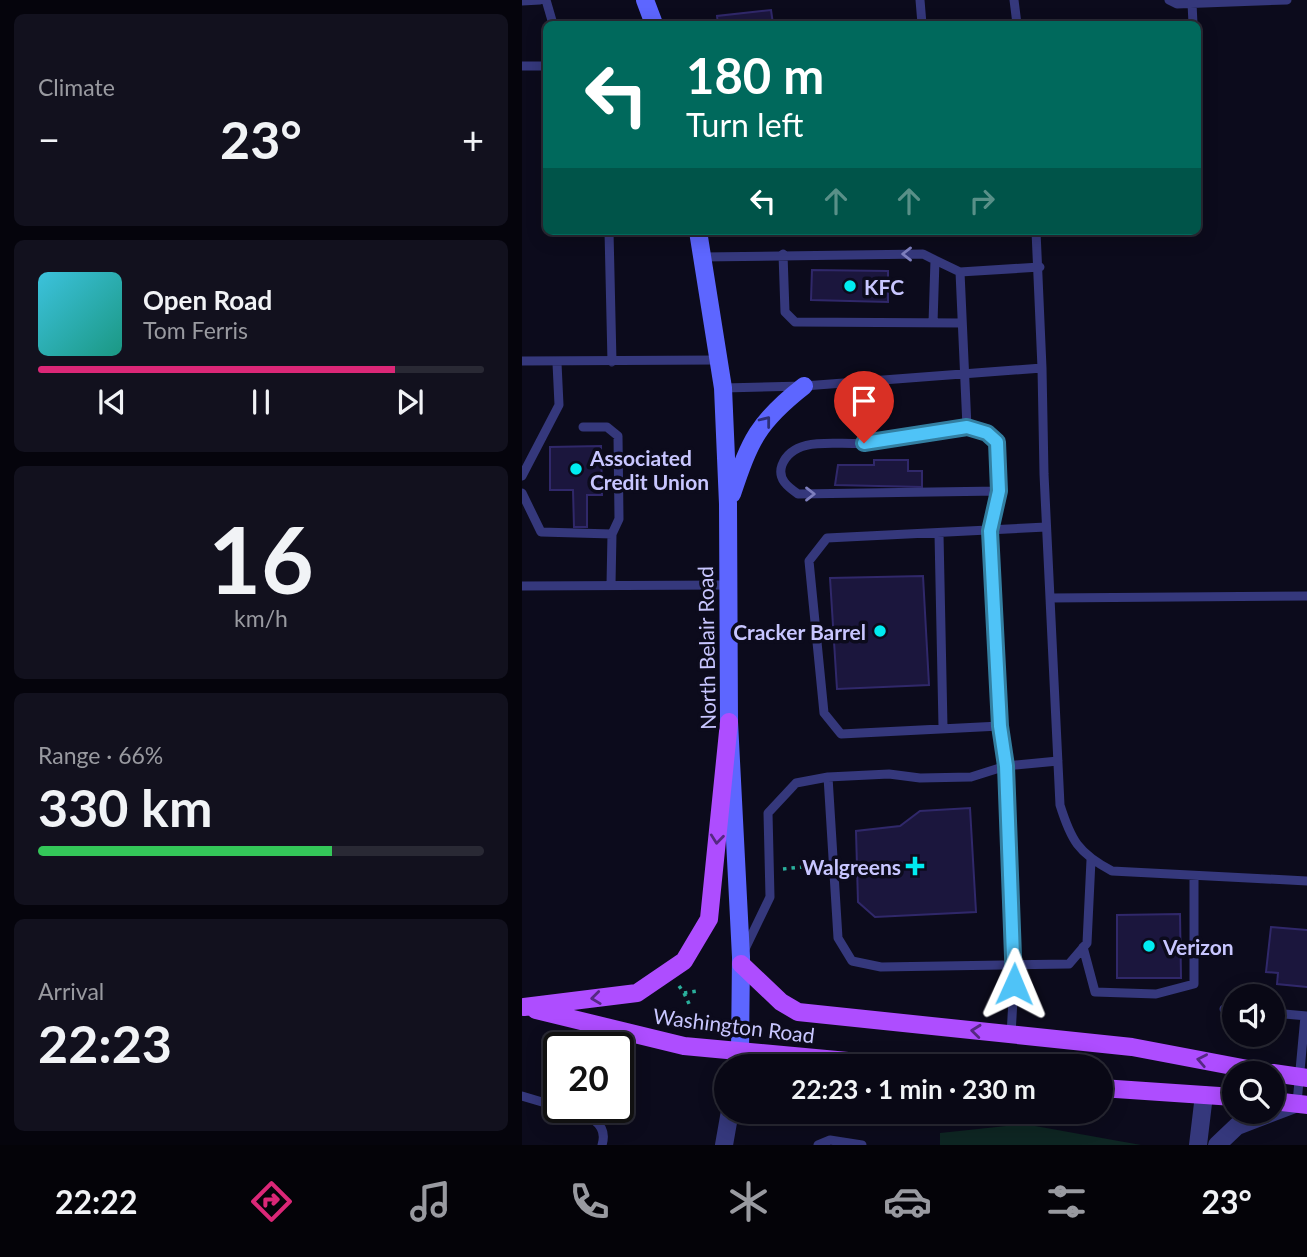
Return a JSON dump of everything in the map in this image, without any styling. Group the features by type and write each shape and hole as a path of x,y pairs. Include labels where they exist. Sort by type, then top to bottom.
{"main road":[{"path":"646,0 653,21"},
{"name":"North Belair Road","path":"699,235 723,387 728,504 726,585 729,722 741,960 739,1054"},
{"path":"728,504 744,458 765,420 804,386"},
{"path":"523,1007 637,993 684,961 709,919 729,722"},
{"name":"Washington Road","path":"741,960 781,1002 798,1012 1132,1047 1222,1064"},
{"name":"Washington Road","path":"523,1007 721,1054"},
{"name":"Washington Road","path":"1285,1075 1304,1078"},
{"path":"1113,1089 1222,1096"}],"street":[{"path":"1198,1145 1204,1095"},
{"path":"1217,1145 1237,1126 1302,1104"},
{"path":"724,1145 728,1124"}],"lane":[{"path":"522,1 540,0"},
{"path":"546,0 553,21"},
{"path":"920,0 922,21"},
{"path":"1014,0 1017,21"},
{"path":"1169,0 1177,4 1287,0"},
{"path":"1192,3 1193,21"},
{"path":"522,66 543,66"},
{"path":"610,235 612,362"},
{"path":"1036,235 1040,267 1046,527 1060,805 1072,840 1091,860 1112,871 1308,881"},
{"path":"783,254 784,313 795,322 962,323"},
{"path":"702,257 923,254 960,271 1040,267"},
{"path":"933,323 935,260"},
{"path":"960,271 967,427"},
{"path":"522,361 557,363 718,360"},
{"path":"522,476 559,405 557,363"},
{"path":"723,387 804,386 1042,368"},
{"path":"583,427 607,427 618,436 619,519 612,534 611,584"},
{"path":"999,491 798,494 784,484 780,470 785,456 798,448 816,443 864,443 967,427 987,433 997,442 999,491 990,531 1000,726 1006,766 1015,964 1011,1035"},
{"path":"522,493 541,532 612,534"},
{"path":"1000,726 841,734 824,712 809,561 827,538 1046,527"},
{"path":"939,534 943,727"},
{"path":"522,586 726,585"},
{"path":"1050,598 1308,596"},
{"path":"741,960 770,897 768,813 796,783 828,777 889,774 920,778 971,778 1006,766 1058,761"},
{"path":"828,777 838,938 852,961 881,967 1069,964 1087,943 1091,860"},
{"path":"1083,947 1095,992 1156,994 1194,984 1193,876"},
{"path":"1285,1014 1307,1016 1302,1104"},
{"path":"522,1096 543,1102"},
{"path":"599,1123 605,1134 602,1145"},
{"path":"818,1145 830,1140 862,1145"}],"path":[{"path":"781,869 833,863"},
{"path":"675,982 684,993 691,1009"},
{"path":"684,993 698,991"}],"green space":[{"path":"1024,1124 1141,1145 940,1145 940,1133"}],"building":[{"path":"771,10 773,21 718,21 717,16"},
{"name":"KFC","path":"812,270 888,271 888,302 811,300"},
{"name":"Associated Credit Union","path":"601,446 602,495 587,495 587,527 574,527 573,490 550,490 550,447"},
{"path":"874,460 908,460 908,471 922,471 922,487 835,485 838,465 874,465"},
{"name":"Cracker Barrel","path":"923,576 929,685 837,689 830,578"},
{"name":"Walgreens","path":"970,808 976,912 875,917 858,902 856,831 900,826 920,811"},
{"name":"Verizon","path":"1180,914 1181,978 1117,978 1117,915"},
{"path":"1271,927 1308,930 1308,987 1277,984 1278,973 1266,972"}],"place":[{"name":"KFC","path":"850,286"},
{"name":"Associated Credit Union","path":"576,469"},
{"name":"Cracker Barrel","path":"880,631"},
{"name":"Walgreens","path":"915,866"},
{"name":"Verizon","path":"1149,946"}],"route":[{"path":"864,443 967,427 987,433 997,442 999,491 990,531 1000,726 1006,766 1014,984"}]}
